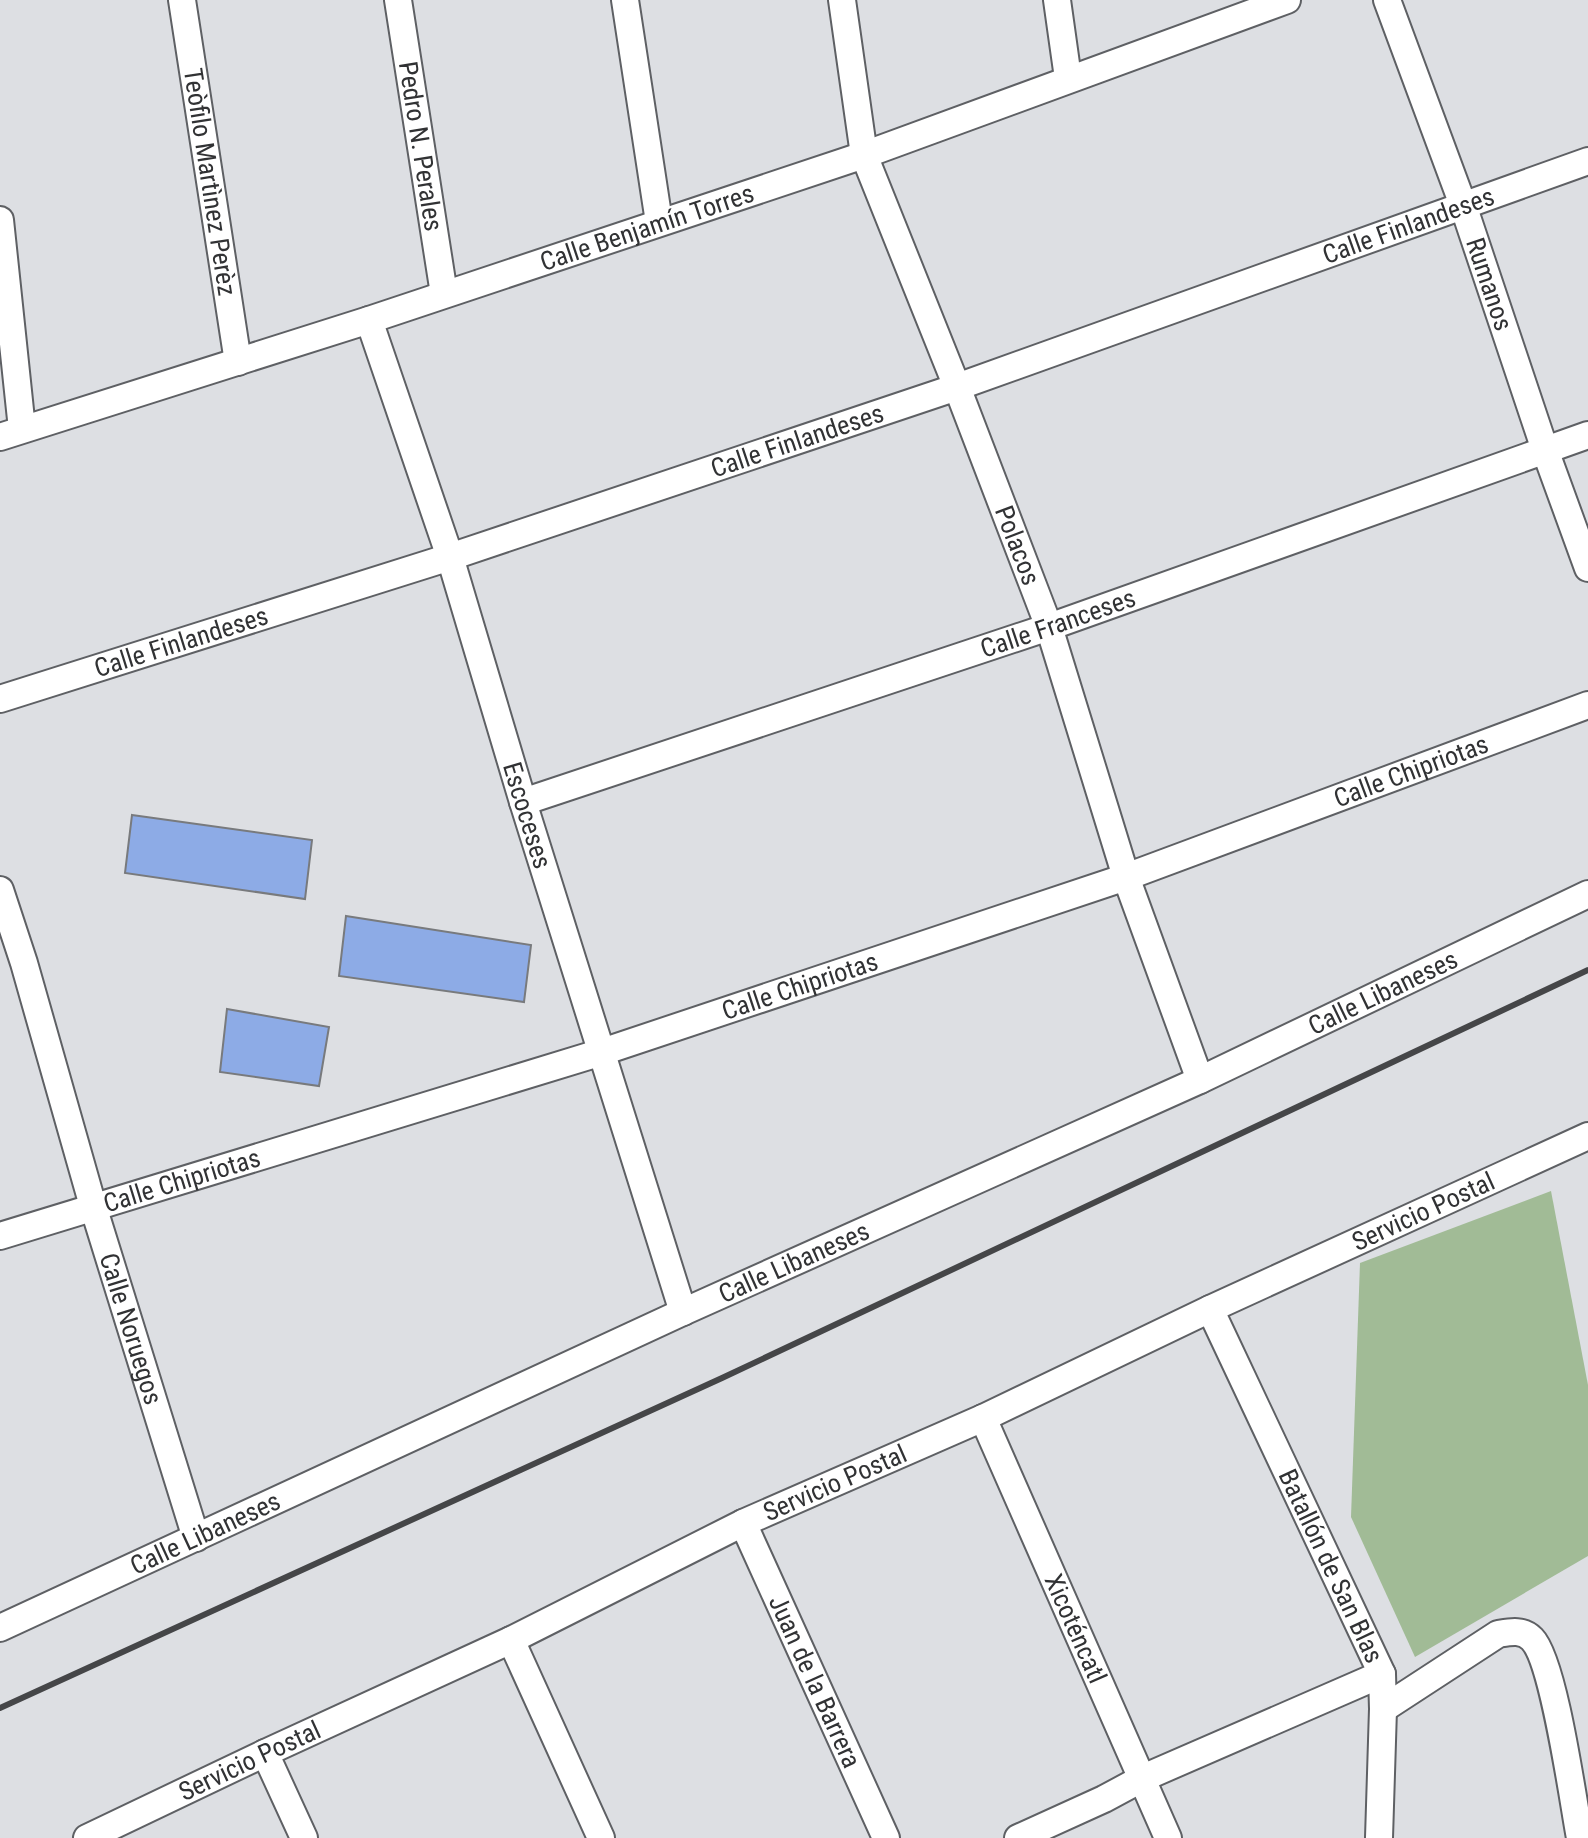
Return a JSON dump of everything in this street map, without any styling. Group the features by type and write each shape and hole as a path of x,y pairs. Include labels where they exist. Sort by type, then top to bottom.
{"street":[{"name":"Teòfilo Martìnez Perèz","path":"182,0 238,362"},
{"name":"Pedro N. Perales","path":"398,0 444,294"},
{"path":"625,0 659,222"},
{"name":"Polacos","path":"842,0 864,155 1049,627 1126,877 1200,1080"},
{"path":"1057,0 1068,78"},
{"name":"Rumanos","path":"1387,0 1463,205 1588,568"},
{"name":"Calle Benjamín Torres","path":"11,433 369,320 864,155 1275,2"},
{"name":"Calle Finlandeses","path":"0,699 450,557 957,387 1588,161"},
{"path":"0,220 11,433"},
{"name":"Escoceses","path":"369,320 450,557 523,802 683,1312"},
{"name":"Calle Franceses","path":"523,802 1049,627 1588,435"},
{"name":"Calle Chipriotas","path":"0,1236 602,1052 1126,877 1588,705"},
{"name":"Calle Noruegos","path":"0,890 12,967 93,1206 196,1538"},
{"name":"Calle Libaneses","path":"0,1628 683,1312 1200,1080 1588,894"},
{"name":"Servicio Postal","path":"87,1838 511,1640 743,1523 983,1418 1210,1309 1588,1136"},
{"name":"Batallón de San Blas","path":"1210,1309 1382,1674 1379,1838"},
{"name":"Xicoténcatl","path":"983,1418 1168,1838"},
{"name":"Juan de la Barrera","path":"743,1523 886,1838"},
{"path":"1383,1709 1498,1634 1517,1631 1532,1639 1543,1657 1553,1694 1580,1838"},
{"path":"511,1640 601,1838"},
{"path":"1018,1838 1143,1778 1382,1674"},
{"path":"265,1753 304,1838"}],"green space":[{"path":"1551,1191 1588,1385 1588,1556 1415,1657 1351,1517 1360,1263"}],"building":[{"path":"132,815 312,840 305,899 125,873"},
{"path":"346,916 531,945 524,1002 339,976"},
{"path":"227,1009 329,1027 319,1086 220,1072"}],"railway":[{"path":"0,1708 722,1378 1588,970"}]}
